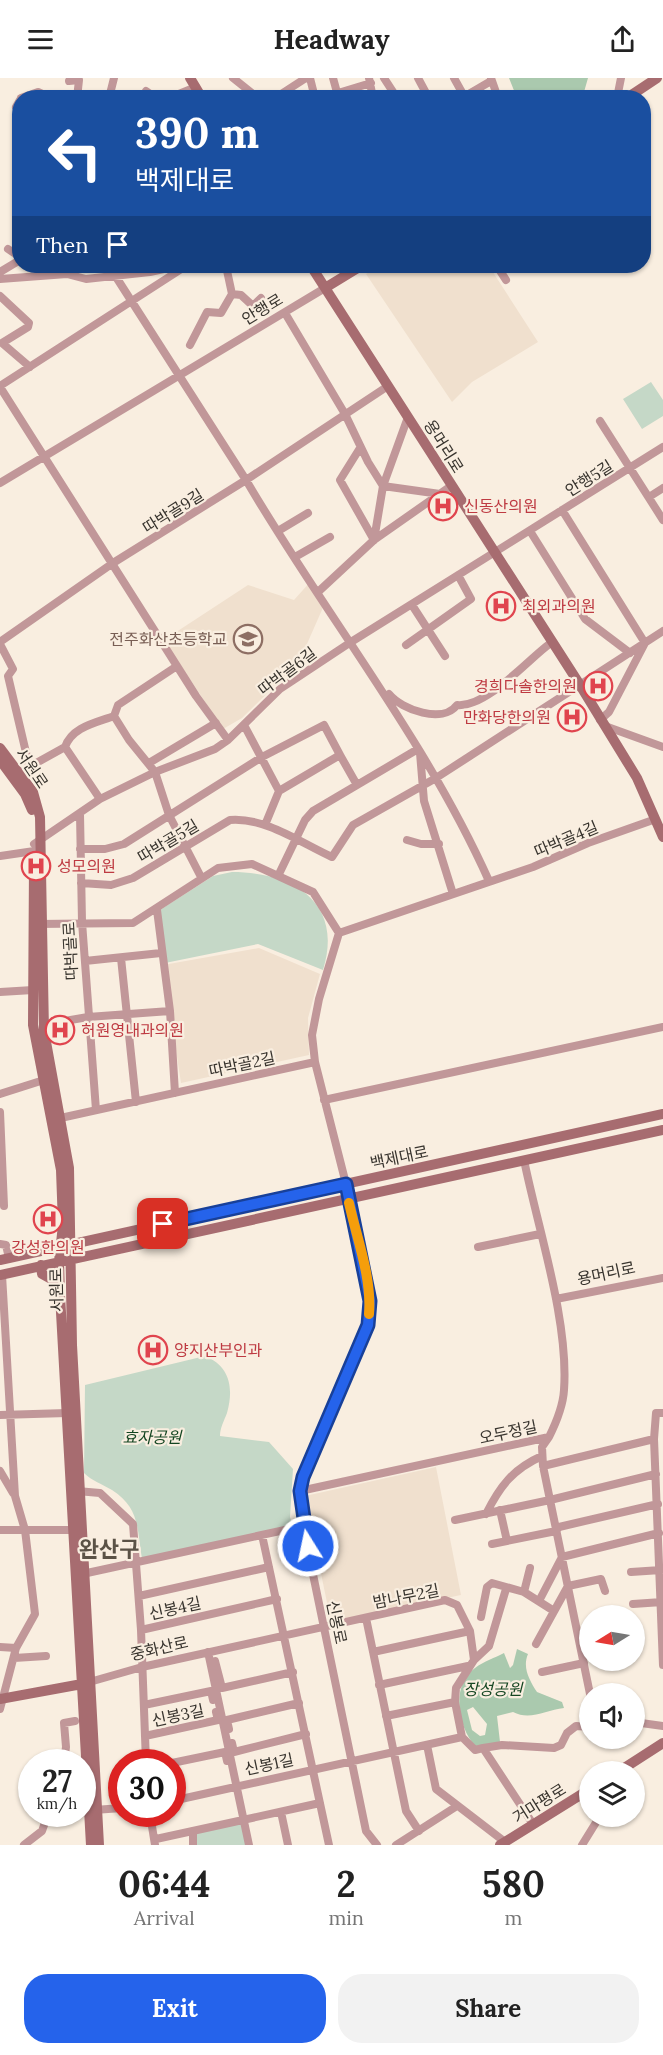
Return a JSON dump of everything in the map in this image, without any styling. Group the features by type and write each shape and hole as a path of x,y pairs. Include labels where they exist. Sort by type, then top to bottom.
{"street":[{"path":"233,78 248,90"},
{"path":"288,90 308,78"},
{"path":"639,90 657,78"},
{"path":"69,81 79,80 81,84 78,90"},
{"path":"475,90 491,80"},
{"path":"349,90 370,81"},
{"path":"8,249 12,252"},
{"path":"0,279 43,274 67,274 86,279 138,273"},
{"path":"175,273 0,386 177,666 228,740"},
{"path":"189,345 207,312 221,313 232,294 228,273"},
{"name":"용머리로","path":"315,273 580,685 601,723 637,778 653,820 663,837"},
{"name":"안행로","path":"0,483 46,458 350,273"},
{"path":"502,273 506,279"},
{"path":"115,275 381,688 460,819 489,881"},
{"path":"232,294 241,296 254,306 261,298"},
{"path":"0,296 29,323 28,327 2,344 30,367"},
{"path":"285,313 345,414 360,448 383,486"},
{"name":"따박골9길","path":"0,643 113,563 246,480 388,386"},
{"path":"374,540 383,486 408,417"},
{"name":"안행5길","path":"600,421 663,520"},
{"name":"안행5길","path":"494,553 663,447"},
{"path":"360,448 340,480 374,540"},
{"path":"383,486 440,494"},
{"path":"318,592 374,540 451,486"},
{"path":"649,497 663,488"},
{"name":"안행5길","path":"562,510 645,643"},
{"path":"278,531 308,513"},
{"path":"530,531 585,619 630,653"},
{"path":"295,557 330,537"},
{"name":"따박골6길","path":"38,846 100,800 155,772 197,758 228,740 280,689 494,553"},
{"path":"406,645 471,599 458,575"},
{"path":"412,605 445,656"},
{"name":"따박골5길","path":"81,883 111,885 133,878 230,820 244,819 265,825 332,858 353,825 436,778 663,631"},
{"path":"381,688 410,710 442,714 451,712 458,705 466,706 497,689 530,657 552,642"},
{"path":"0,643 13,669 8,676 24,771 65,747 69,736 76,731 114,716 118,705 177,666"},
{"path":"645,643 601,723 663,747"},
{"path":"114,716 129,740 155,772 169,815 201,878"},
{"path":"150,763 216,723"},
{"path":"80,849 105,849 124,844 262,757 324,725 357,785"},
{"path":"244,726 279,791"},
{"path":"65,747 100,800"},
{"name":"서원로","path":"0,748 24,771 38,806 38,924 47,1079"},
{"path":"279,874 305,820 313,811 419,750"},
{"path":"419,750 421,785 453,894"},
{"path":"265,825 279,791 340,756"},
{"name":"서원로","path":"0,760 30,803 38,846"},
{"path":"80,814 81,883"},
{"name":"따박골4길","path":"339,933 453,894 653,820"},
{"path":"407,840 421,844 439,844"},
{"path":"0,856 38,846"},
{"path":"38,924 82,922 133,924 218,868 252,864 279,874 314,892 339,933"},
{"name":"따박골로","path":"81,883 88,1017"},
{"path":"157,910 170,1011 175,1093"},
{"name":"서원로","path":"38,924 33,1025 55,1120 61,1170 90,1749"},
{"name":"신봉로","path":"339,933 319,999 312,1035 315,1062 346,1184 370,1301 368,1325 303,1477 300,1491 303,1526 366,1832 377,1845"},
{"path":"85,961 161,953"},
{"path":"121,958 136,1102"},
{"path":"0,992 33,990"},
{"path":"48,1024 88,1017 170,1011"},
{"path":"88,1017 96,1110"},
{"path":"324,1100 663,1027"},
{"name":"따박골2길","path":"55,1120 315,1062"},
{"path":"0,1094 47,1079"},
{"path":"0,1112 4,1206"},
{"name":"백제대로","path":"4,1259 663,1114"},
{"name":"백제대로","path":"1,1275 663,1130"},
{"path":"524,1160 556,1299 564,1379 558,1420 549,1437"},
{"path":"478,1247 540,1234"},
{"path":"0,1244 6,1245 4,1259"},
{"name":"서원로","path":"65,1260 60,1284 67,1413 76,1491 74,1530 86,1683"},
{"path":"41,1265 42,1274 60,1284"},
{"path":"1,1275 3,1347 15,1496 25,1530 35,1614 16,1648 1,1702"},
{"name":"용머리로","path":"556,1299 663,1278"},
{"path":"0,1415 67,1413"},
{"path":"663,1413 656,1413 654,1439 663,1665"},
{"name":"오두정길","path":"300,1491 549,1437"},
{"name":"오두정길","path":"549,1437 542,1448 543,1466 579,1640"},
{"path":"543,1466 654,1439"},
{"path":"486,1514 500,1485 523,1465 542,1456"},
{"path":"0,1471 15,1496"},
{"path":"455,1520 656,1474"},
{"name":"신봉4길","path":"76,1491 100,1492 133,1524 142,1667"},
{"path":"492,1544 556,1531 559,1527 658,1504"},
{"path":"500,1510 507,1541"},
{"path":"87,1574 303,1526"},
{"path":"0,1530 49,1528 74,1530"},
{"path":"539,1601 562,1557 659,1533"},
{"name":"신봉1길","path":"262,1535 329,1845"},
{"name":"신봉4길","path":"139,1596 269,1567"},
{"path":"524,1592 530,1568"},
{"path":"630,1572 661,1570"},
{"path":"536,1644 568,1586 601,1579 604,1591"},
{"path":"481,1617 487,1587 492,1583 506,1589 524,1592 554,1611"},
{"path":"506,1589 489,1646 471,1663 456,1688 455,1702 462,1737 475,1750 501,1745 554,1748 561,1745 567,1733 579,1726"},
{"name":"신봉4길","path":"141,1630 277,1599"},
{"name":"밤나무2길","path":"324,1628 446,1599 457,1605 470,1631 471,1663"},
{"path":"633,1604 662,1602"},
{"name":"밤나무2길","path":"366,1618 406,1811 419,1831"},
{"name":"중화산로","path":"1,1702 86,1683 142,1667 324,1628"},
{"path":"373,1652 470,1631"},
{"path":"0,1647 16,1648"},
{"path":"211,1652 222,1688 293,1672"},
{"path":"211,1652 249,1845"},
{"path":"14,1658 46,1656"},
{"path":"379,1685 471,1663"},
{"path":"542,1672 579,1665"},
{"name":"신봉3길","path":"142,1667 146,1749"},
{"name":"신봉3길","path":"144,1705 211,1691 218,1720 145,1736"},
{"path":"386,1716 455,1702"},
{"name":"신봉1길","path":"299,1703 227,1720 234,1752 306,1734"},
{"path":"66,1749 64,1723 75,1721"},
{"path":"645,1724 663,1726"},
{"path":"313,1769 462,1737"},
{"name":"거마평로","path":"427,1744 436,1789 502,1843 579,1796"},
{"path":"635,1761 662,1747"},
{"path":"483,1748 533,1824"},
{"path":"186,1760 225,1752 231,1786 186,1797"},
{"name":"신봉1길","path":"231,1786 313,1769"},
{"path":"153,1827 156,1842 193,1831 320,1803"},
{"path":"396,1845 457,1806"},
{"path":"282,1812 288,1845"},
{"path":"24,1845 42,1831 43,1827"},
{"name":"서원로","path":"91,1845 92,1827"},
{"name":"서원로","path":"96,1827 99,1845"},
{"path":"582,1845 593,1827"},
{"path":"193,1831 193,1845"}],"shaded area":[{"path":"494,273 538,342 472,382 452,402 366,274"},
{"path":"311,581 325,603 299,662 242,718 223,729 164,640 248,585 294,600"},
{"path":"259,948 320,974 308,1018 309,1055 181,1083 163,965"},
{"path":"436,1467 461,1595 331,1622 305,1496"}],"green space":[{"path":"509,78 588,78 585,90 514,90"},
{"path":"651,382 663,400 663,416 642,429 623,399"},
{"path":"232,872 254,873 275,878 293,885 308,896 320,909 326,926 328,946 323,970 258,944 165,963 160,910 213,876"},
{"name":"효자공원","path":"205,1356 213,1360 225,1372 230,1387 229,1404 220,1436 269,1442 293,1469 290,1517 292,1525 142,1559 136,1520 128,1504 112,1490 84,1473 85,1385"},
{"name":"장성공원","path":"517,1649 528,1654 526,1669 537,1692 562,1702 564,1708 532,1715 513,1712 497,1716 500,1742 476,1747 461,1718 459,1707 462,1685 475,1668 504,1653 510,1668","holes":["473,1707 487,1724 485,1735 480,1736 472,1730 467,1710"]},
{"path":"244,1820 249,1845 193,1845 193,1831"}],"slow traffic":[{"path":"349,1203 366,1275 370,1301 369,1314"}],"place":[{"name":"신동산의원","path":"443,506"},
{"name":"최외과의원","path":"501,606"},
{"name":"전주화산초등학교","path":"248,639"},
{"name":"경희다솔한의원","path":"598,686"},
{"name":"만화당한의원","path":"572,717"},
{"name":"성모의원","path":"36,866"},
{"name":"허원영내과의원","path":"60,1030"},
{"name":"강성한의원","path":"48,1219"},
{"name":"양지산부인과","path":"153,1350"}],"district":[{"name":"완산구","path":"109,1549"}],"route":[{"path":"163,1224 346,1184 366,1275 370,1301 368,1325 303,1477 300,1491 303,1526 308,1546"}]}
